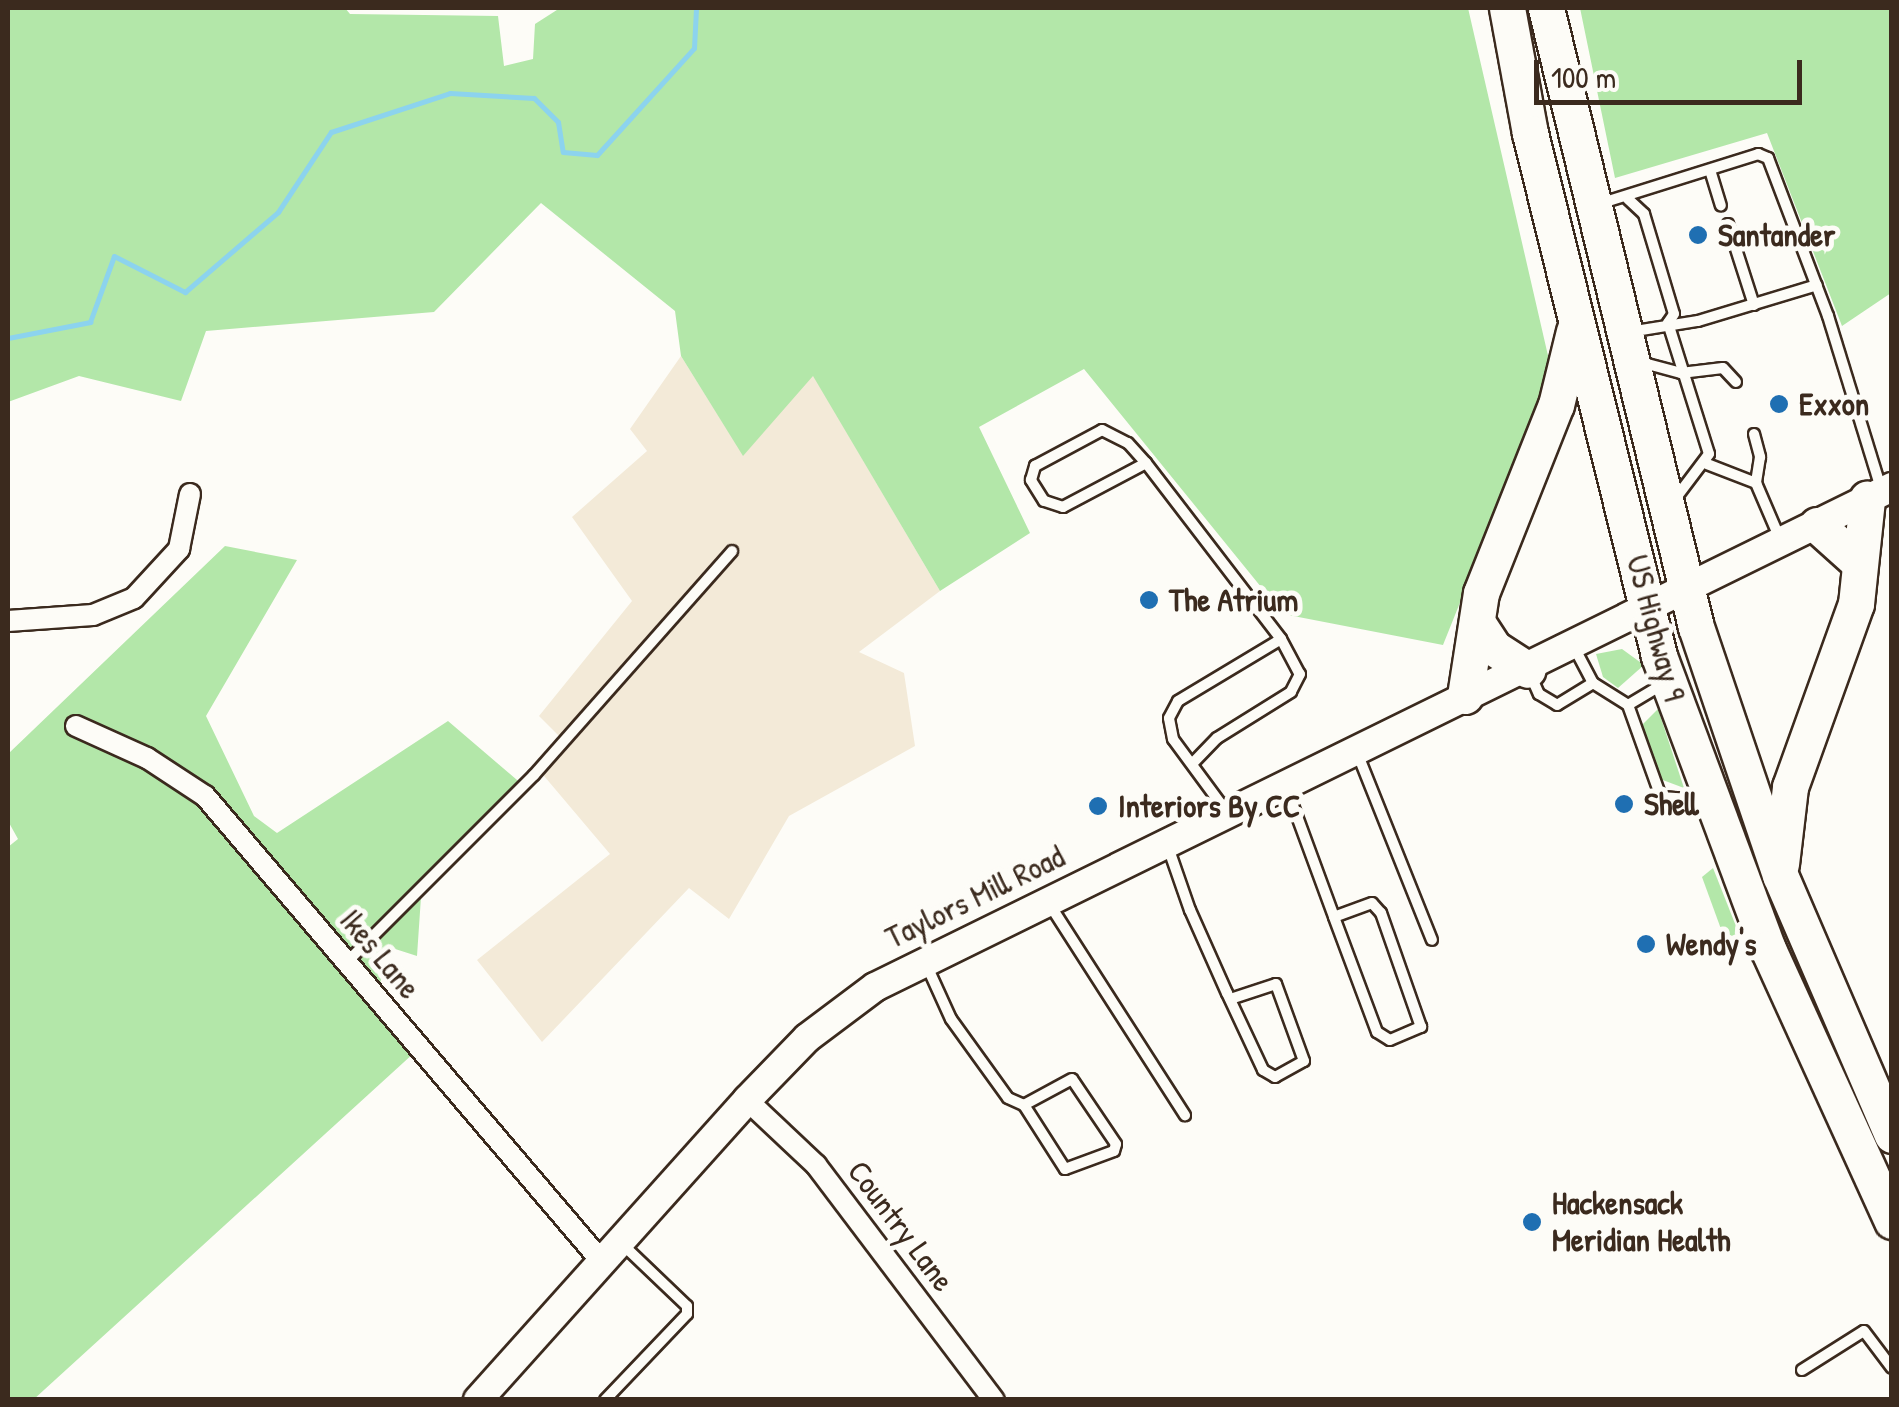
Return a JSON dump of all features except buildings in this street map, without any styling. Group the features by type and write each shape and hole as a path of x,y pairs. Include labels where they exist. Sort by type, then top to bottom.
{"highway":[{"name":"US Highway 9","path":"1507,8 1576,326 1668,682 1711,801 1814,1057 1892,1221"},
{"name":"US Highway 9","path":"1546,8 1701,644 1780,876 1892,1135"},
{"path":"1465,696 1482,594 1556,406 1576,326"},
{"path":"1780,876 1790,788 1856,604 1856,560 1880,492"},
{"path":"1817,525 1856,560"},
{"path":"1479,625 1494,648 1528,670"}],"street":[{"name":"Taylors Mill Road","path":"478,1400 747,1100 838,1012 924,959 1465,696 1528,670 1880,492"},
{"path":"8,621 93,615 134,598 179,549 190,494"},
{"name":"Ikes Lane","path":"76,726 147,758 205,796 347,962 612,1253"},
{"name":"Country Lane","path":"747,1100 816,1165 994,1400"}],"lane":[{"path":"1591,204 1628,199 1758,154 1768,158 1817,285 1880,492"},
{"path":"1710,170 1721,205"},
{"path":"1628,199 1644,214 1674,314 1668,324 1707,464"},
{"path":"1728,224 1754,305"},
{"path":"1626,346 1668,324 1754,305 1817,285"},
{"path":"1626,346 1682,373 1723,368 1736,382"},
{"path":"1146,463 1064,506 1044,501 1032,480 1035,466 1102,430 1128,442 1146,463 1280,639 1300,674 1291,692 1217,738 1194,762"},
{"path":"1754,434 1760,457 1756,483 1782,542"},
{"path":"1668,507 1707,464"},
{"path":"1707,464 1756,483"},
{"path":"347,962 534,775 732,551"},
{"path":"1226,812 1194,762 1173,740 1169,718 1178,701 1280,639"},
{"path":"1574,647 1593,683 1628,705 1660,797 1711,801"},
{"path":"1528,670 1539,694 1557,705 1593,683"},
{"path":"1628,705 1668,682"},
{"path":"1356,749 1432,940"},
{"path":"1284,783 1376,1032 1390,1040 1421,1027 1381,913 1372,904 1334,917"},
{"path":"1166,842 1230,999 1263,1070 1275,1078 1304,1060 1276,984 1230,999"},
{"path":"1046,900 1185,1116"},
{"path":"924,959 952,1018 1008,1098 1024,1105 1066,1169 1114,1151 1116,1144 1072,1079 1024,1105"},
{"path":"605,1400 687,1314 687,1306 612,1253"},
{"path":"1802,1370 1864,1331 1892,1368"}],"shaded area":[{"path":"681,356 743,455 813,375 940,591 859,652 904,673 915,746 789,816 729,919 689,888 542,1042 477,960 610,854 539,770 565,742 539,716 632,601 572,517 647,451 630,429"}],"green space":[{"path":"8,8 345,8 350,14 498,16 504,66 533,59 535,24 560,8 1468,8 1552,373 1443,645 1283,614 1084,369 979,427 1030,533 940,591 813,376 743,456 681,356 675,311 541,203 434,312 206,331 181,401 79,376 8,402"},
{"path":"1580,8 1891,8 1891,293 1842,326 1767,133 1615,178"},
{"path":"225,546 297,560 206,716 254,816 277,833 448,721 524,786 421,897 417,956 389,947 379,988 426,1042 33,1400 8,1399 8,847 18,839 8,821 8,754"},
{"path":"1622,649 1644,665 1618,688 1603,677 1596,654"},
{"path":"1658,709 1684,788 1660,779 1642,725"},
{"path":"1713,868 1745,949 1725,940 1702,877"}],"waterway":[{"path":"8,338 90,322 114,256 185,292 278,212 331,132 450,93 534,98 558,122 563,152 597,155 694,48 696,8"}],"place":[{"name":"Santander","path":"1698,235"},
{"name":"Exxon","path":"1779,404"},
{"name":"The Atrium","path":"1149,600"},
{"name":"Shell","path":"1624,804"},
{"name":"Interiors By CC","path":"1098,806"},
{"name":"Wendy's","path":"1646,944"},
{"name":"Hackensack Meridian Health","path":"1532,1222"}]}
